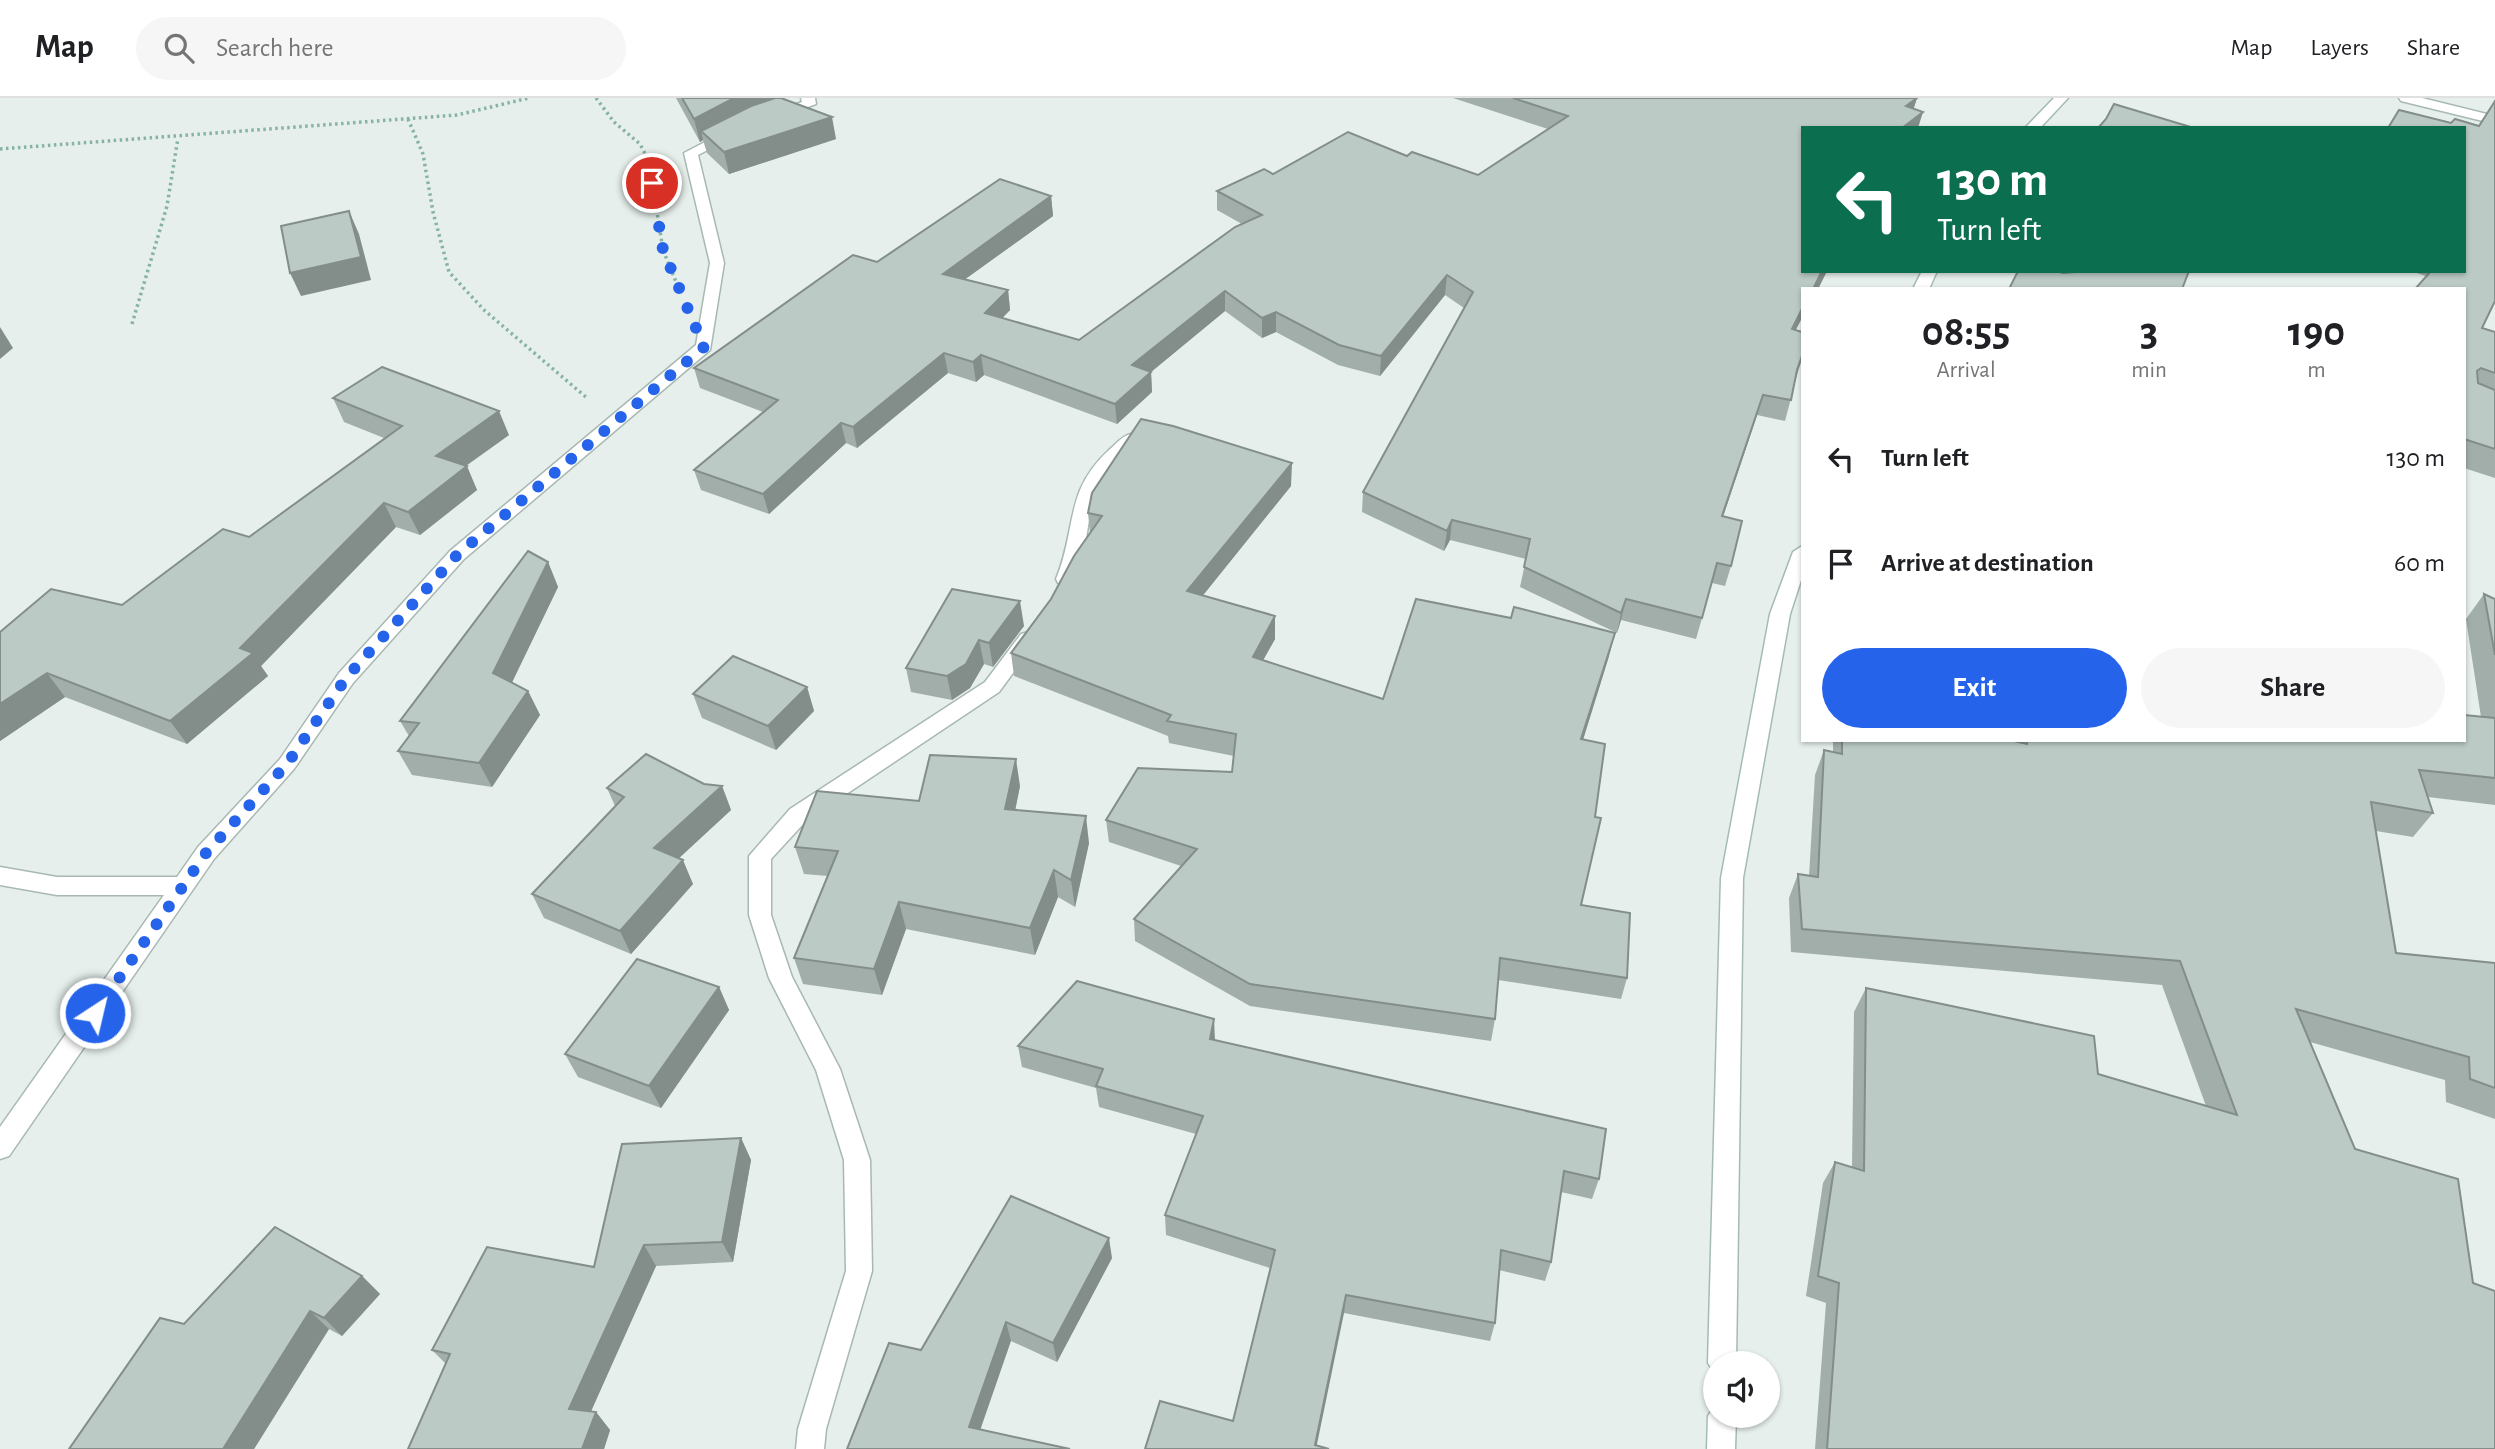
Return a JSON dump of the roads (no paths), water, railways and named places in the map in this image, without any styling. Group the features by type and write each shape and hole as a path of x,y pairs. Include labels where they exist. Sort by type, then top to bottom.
{"street":[{"path":"762,119 809,104 808,98"},
{"path":"2034,126 2061,98"},
{"path":"2406,98 2495,120"},
{"path":"0,1149 206,853 287,764 346,678 457,555 704,347 717,263 691,153 738,129"},
{"path":"1057,593 1074,560 1087,490 1097,472 1131,439"},
{"path":"1723,1351 1732,878 1780,614 1801,555"},
{"path":"810,1449 812,1429 859,1271 857,1160 828,1069 780,978 760,915 760,856 798,815 992,687 1038,626"},
{"path":"0,876 57,886 183,886"},
{"path":"1721,1428 1721,1449"}]}
